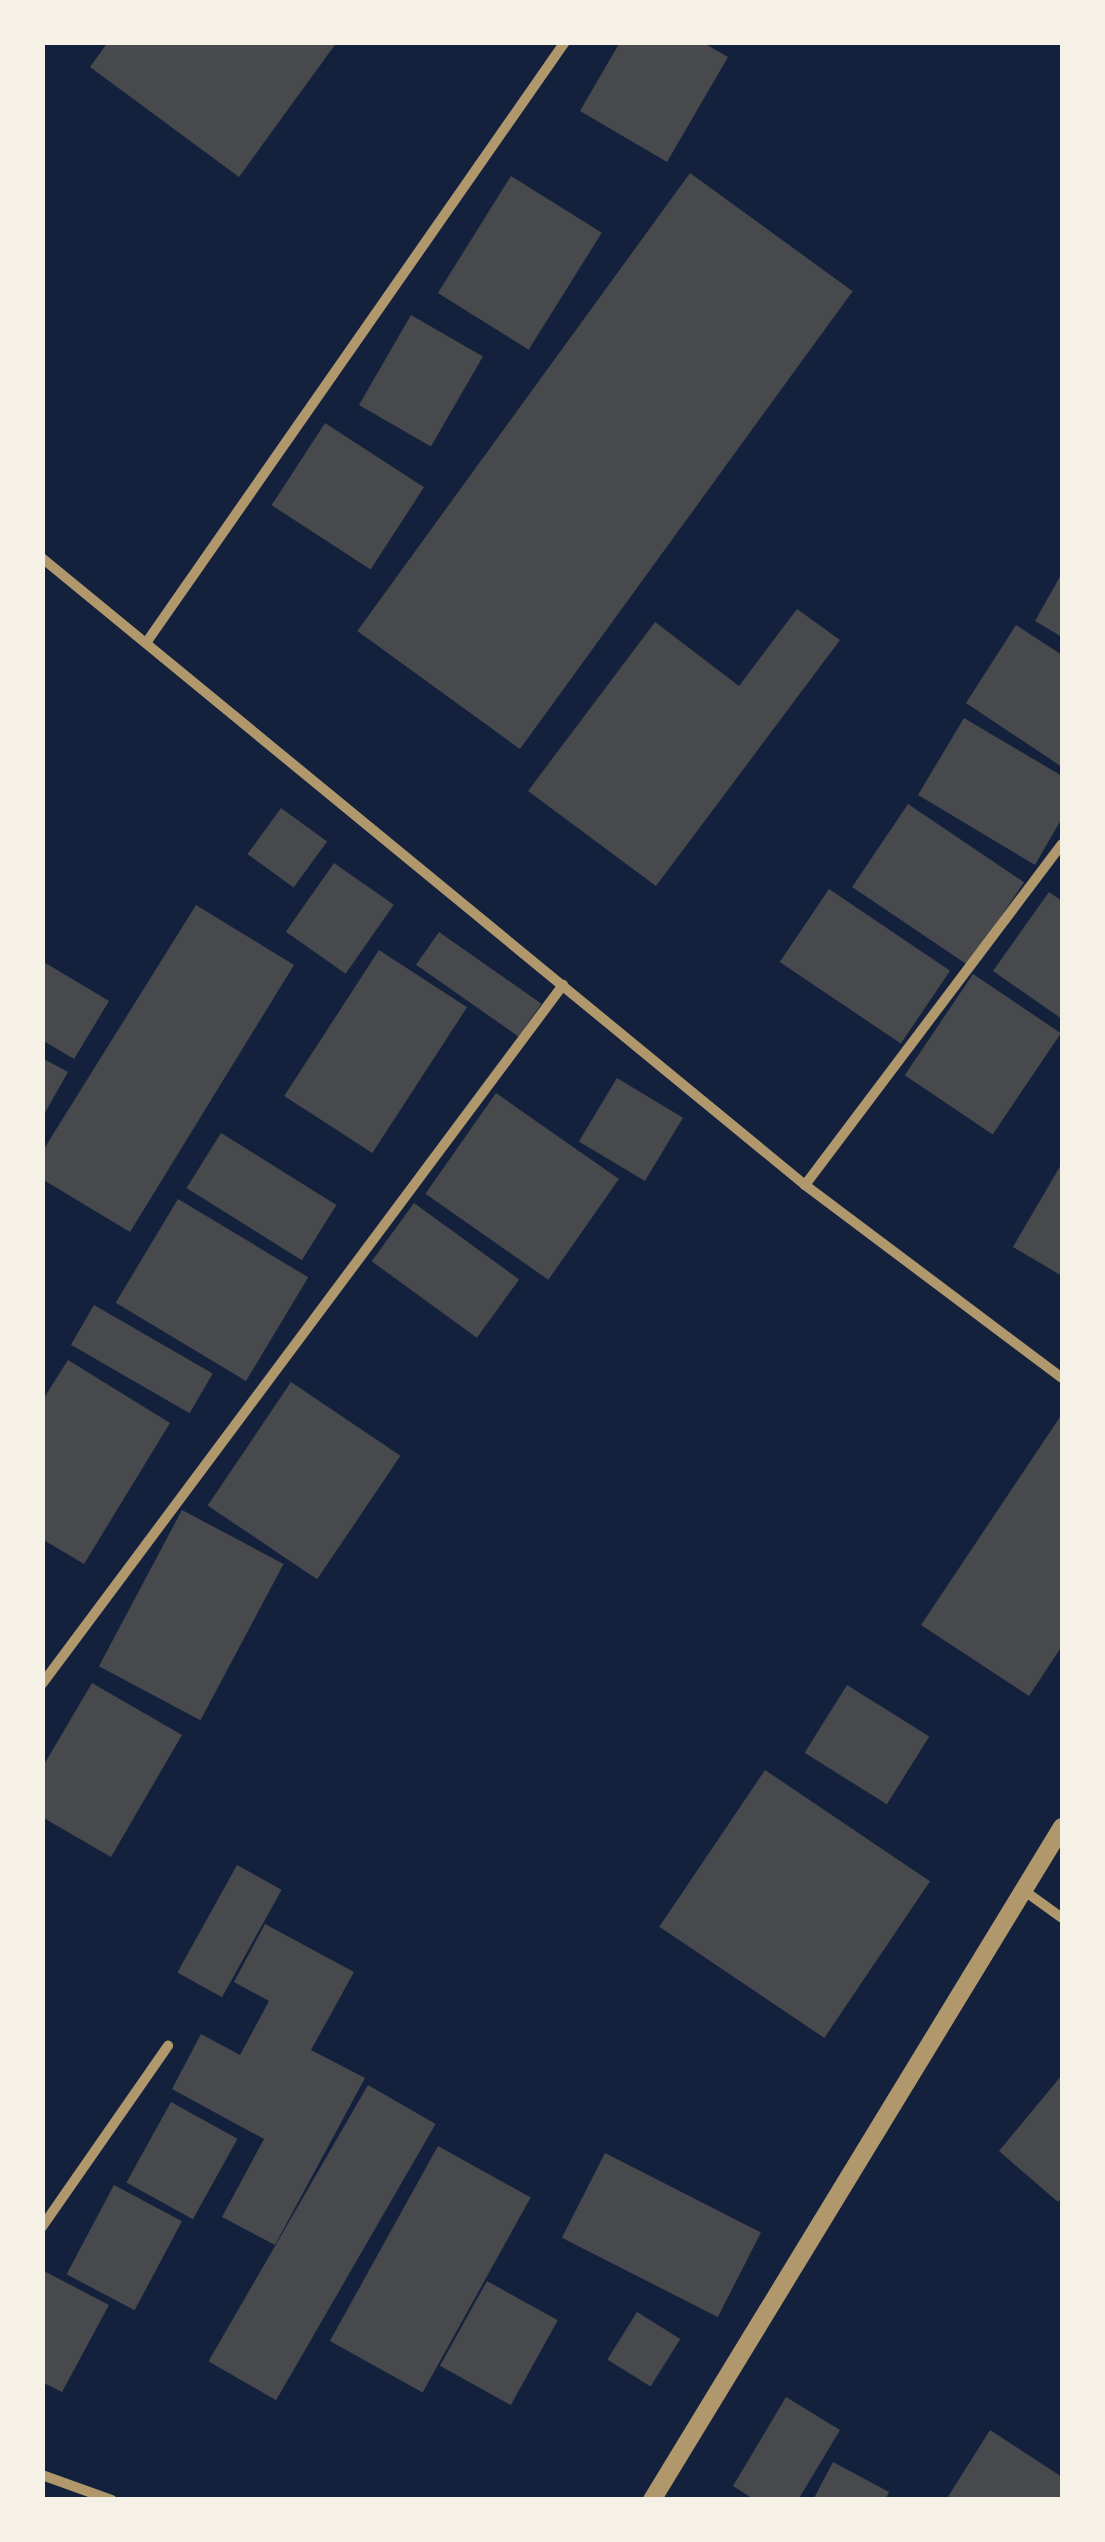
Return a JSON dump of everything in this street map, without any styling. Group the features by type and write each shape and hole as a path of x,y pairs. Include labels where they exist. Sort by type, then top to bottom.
{"street":[{"path":"146,643 565,42"},
{"path":"42,558 805,1185 1062,1378"},
{"path":"805,1185 1062,844"},
{"path":"42,1684 562,985"},
{"path":"652,2500 1026,1892 1062,1827"},
{"path":"1026,1892 1062,1918"},
{"path":"42,2227 168,2046"},
{"path":"42,2475 112,2500"}],"building":[{"path":"108,42 337,42 239,177 90,67"},
{"path":"620,42 702,42 728,57 667,162 580,111"},
{"path":"690,173 853,291 520,749 357,631"},
{"path":"511,176 602,233 529,350 438,293"},
{"path":"411,315 483,356 431,447 359,405"},
{"path":"325,423 424,487 371,569 272,505"},
{"path":"1062,573 1062,637 1035,621"},
{"path":"797,609 840,640 656,886 528,791 655,622 739,686"},
{"path":"1016,625 1062,655 1062,767 966,703"},
{"path":"964,718 1062,776 1062,818 1035,865 918,795"},
{"path":"908,804 1024,882 968,965 852,887"},
{"path":"281,808 327,842 294,888 247,854"},
{"path":"334,863 394,905 346,974 286,932"},
{"path":"829,889 950,971 901,1044 780,962"},
{"path":"1049,892 1062,901 1062,1019 993,971"},
{"path":"196,905 294,965 130,1232 42,1179 42,1152"},
{"path":"439,932 541,1004 518,1036 416,965"},
{"path":"379,950 467,1007 372,1153 284,1096"},
{"path":"42,961 109,1001 74,1059 42,1040"},
{"path":"973,974 1061,1033 993,1134 905,1075"},
{"path":"42,1058 68,1072 42,1118"},
{"path":"617,1078 683,1118 645,1181 579,1141"},
{"path":"496,1093 619,1179 548,1280 425,1194"},
{"path":"221,1133 336,1205 302,1260 187,1188"},
{"path":"1062,1163 1062,1276 1013,1247"},
{"path":"178,1199 308,1277 246,1381 116,1303"},
{"path":"414,1203 519,1279 477,1338 372,1261"},
{"path":"94,1305 213,1374 190,1413 71,1345"},
{"path":"68,1360 170,1423 84,1564 42,1539 42,1401"},
{"path":"291,1382 400,1456 317,1579 208,1506"},
{"path":"1062,1414 1062,1646 1029,1696 921,1625"},
{"path":"182,1510 284,1564 200,1720 99,1666"},
{"path":"92,1683 182,1735 111,1857 42,1817 42,1768"},
{"path":"847,1685 929,1736 887,1804 805,1753"},
{"path":"765,1770 930,1881 824,2038 659,1927"},
{"path":"237,1865 282,1890 222,1997 177,1973"},
{"path":"265,1924 354,1972 311,2050 365,2078 275,2245 222,2217 264,2139 172,2089 201,2034 240,2055 269,2001 234,1982"},
{"path":"1062,2075 1062,2197 1058,2202 999,2151"},
{"path":"368,2085 436,2124 276,2400 208,2361"},
{"path":"171,2102 237,2139 193,2219 126,2182"},
{"path":"438,2146 531,2197 423,2392 330,2341"},
{"path":"605,2153 761,2232 718,2317 562,2238"},
{"path":"114,2185 182,2221 135,2310 67,2274"},
{"path":"42,2270 109,2305 62,2392 42,2382"},
{"path":"487,2281 558,2320 511,2405 440,2366"},
{"path":"637,2312 680,2339 651,2387 607,2359"},
{"path":"786,2397 840,2430 798,2500 755,2500 733,2486"},
{"path":"990,2430 1062,2477 1062,2500 946,2500"},
{"path":"833,2462 889,2492 885,2500 813,2500"}]}
